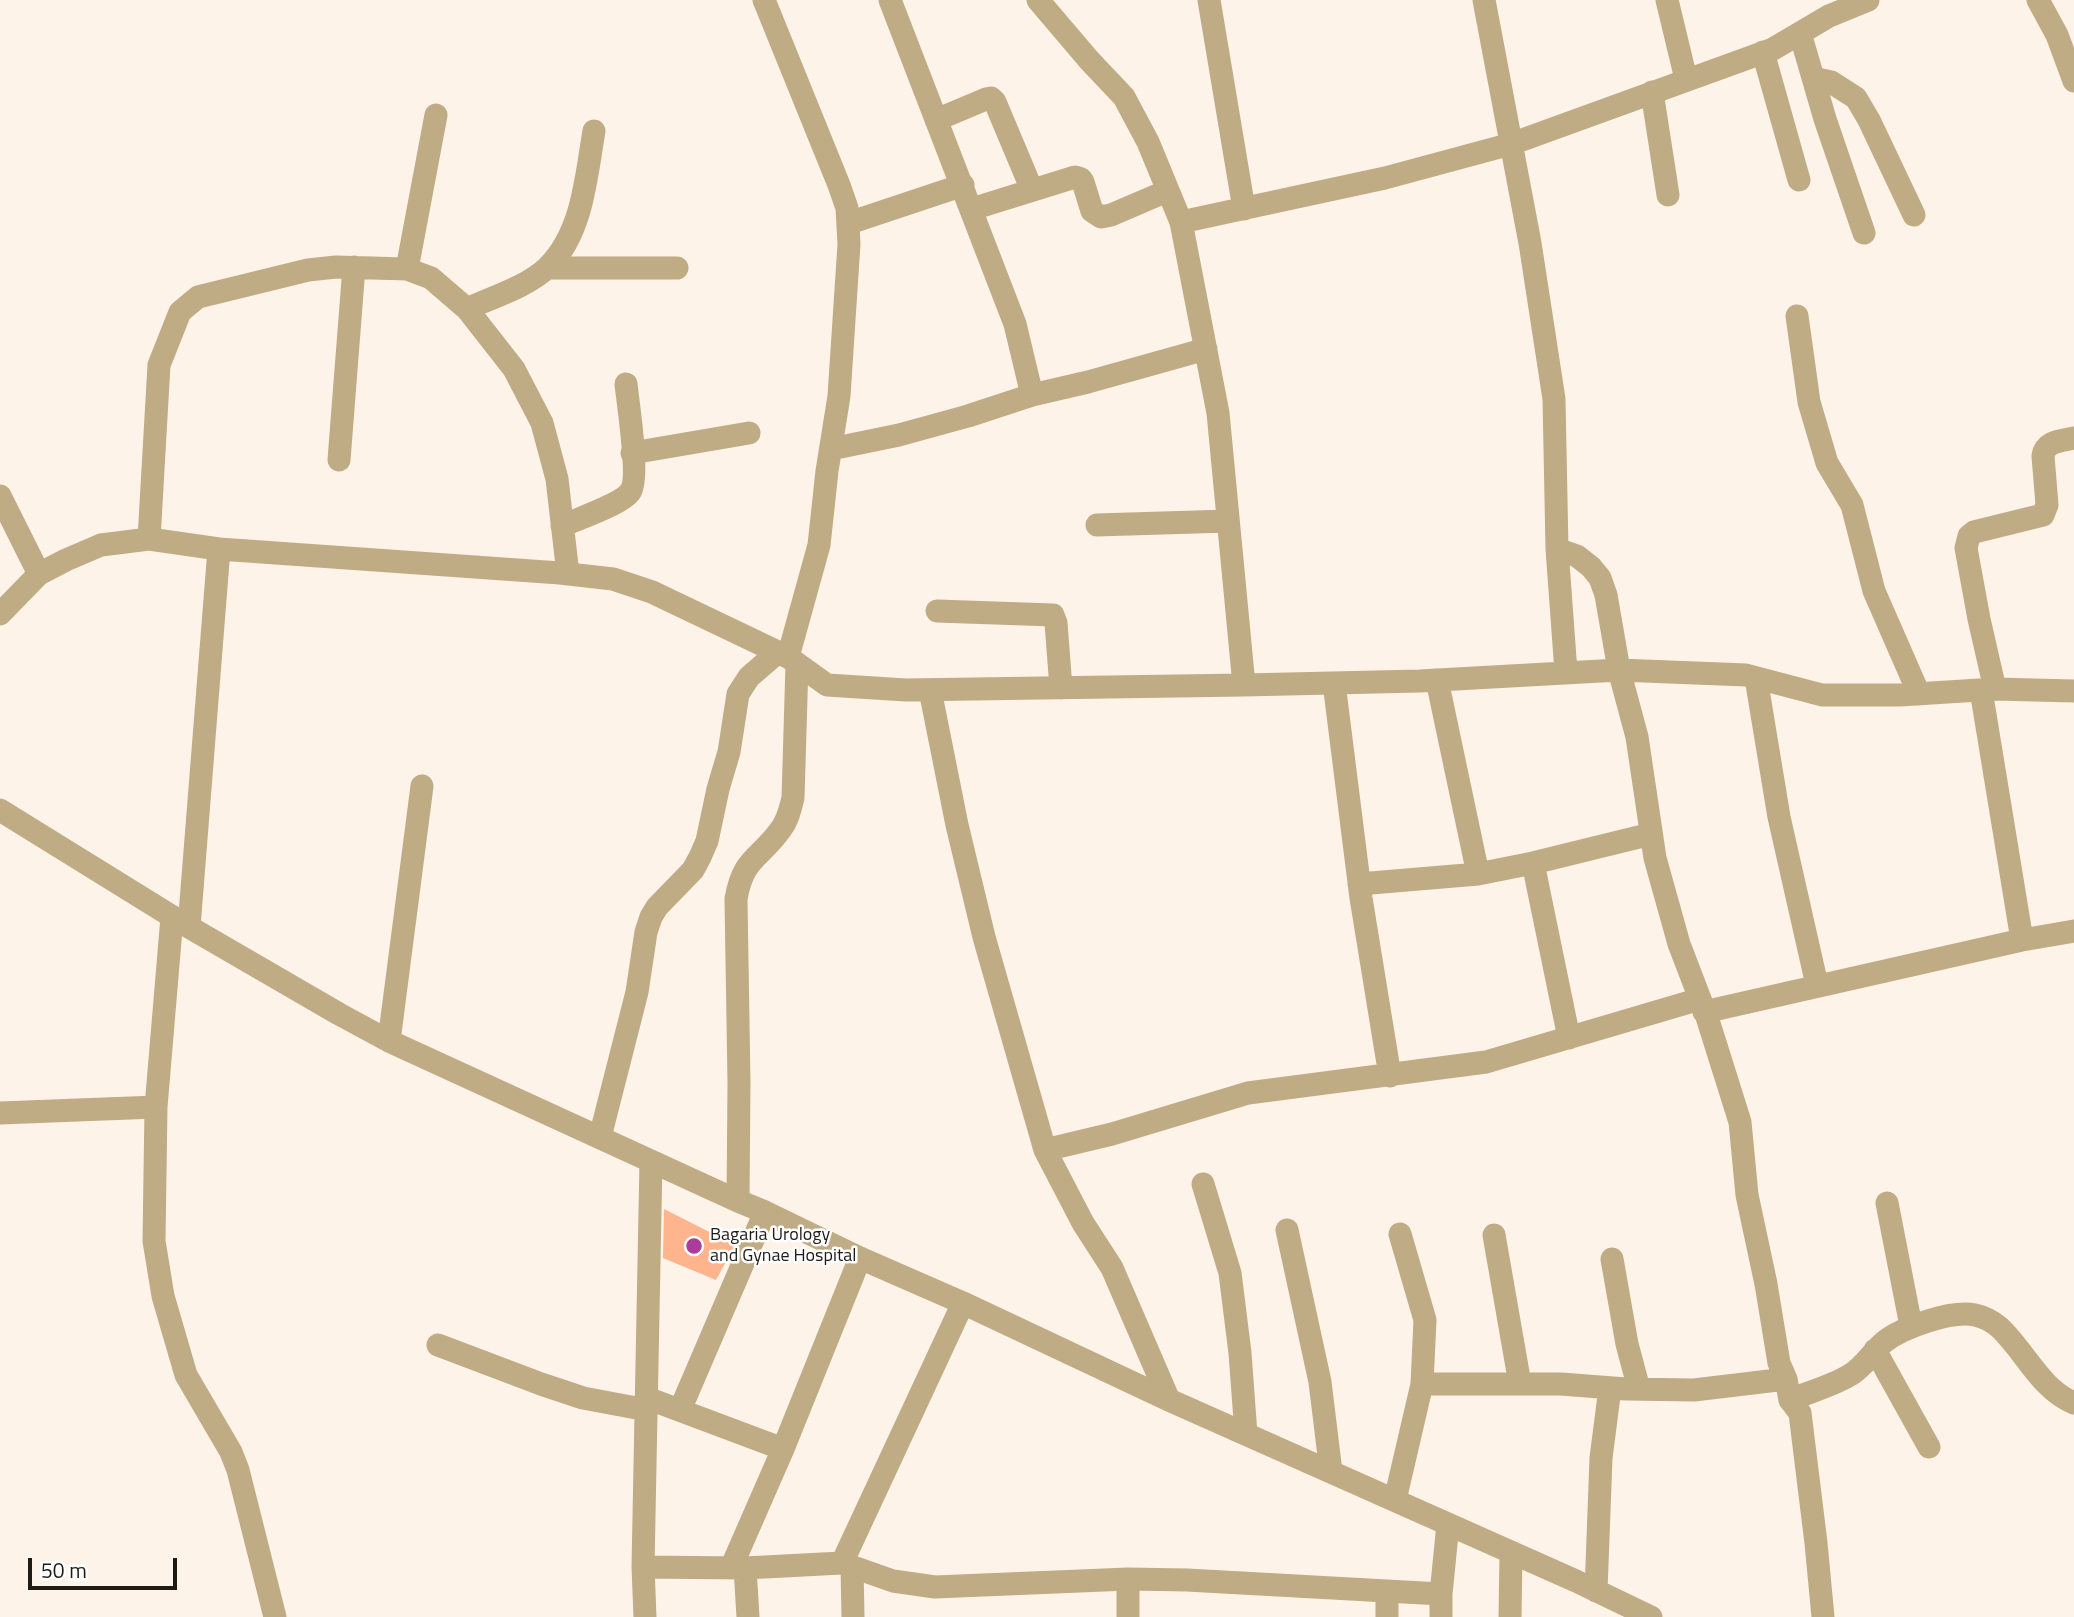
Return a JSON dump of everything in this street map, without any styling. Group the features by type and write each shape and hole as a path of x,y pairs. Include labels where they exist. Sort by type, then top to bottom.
{"street":[{"path":"738,1201 736,899 739,880 748,864 780,831 788,818 793,798 787,658 820,545 839,396 849,244 849,223 839,185 764,0"},
{"path":"890,0 1015,324 1032,396"},
{"path":"1038,0 1124,97 1148,142 1181,222 1218,413 1244,685"},
{"path":"1209,0 1244,209"},
{"path":"1485,0 1530,243 1554,399 1557,549 1566,672"},
{"path":"1667,0 1686,79"},
{"path":"1181,222 1385,178 1511,144 1773,49 1829,16 1868,0"},
{"path":"2038,0 2057,35 2074,81"},
{"path":"1800,33 1864,233"},
{"path":"1763,52 1798,180"},
{"path":"1813,78 1831,82 1856,98 1914,215"},
{"path":"1651,92 1668,195"},
{"path":"936,120 986,99 993,100 1032,190"},
{"path":"407,269 436,115"},
{"path":"467,309 524,283 547,268 560,251 582,204 594,131"},
{"path":"972,209 1071,178 1081,179 1093,211 1101,217 1167,191"},
{"path":"849,223 962,185"},
{"path":"339,460 354,267"},
{"path":"149,539 159,365 180,312 198,297 309,270 354,267 407,269 431,278 467,309 514,369 542,423 557,479 568,574"},
{"path":"547,268 677,268"},
{"path":"1797,316 1809,402 1827,463 1852,505 1874,591 1919,694"},
{"path":"831,449 910,432 1206,349"},
{"path":"562,526 621,500 628,495 634,482 626,384"},
{"path":"632,453 749,433"},
{"path":"2022,940 1979,619 1966,548 1967,540 1974,532 2043,515 2046,505 2044,449 2048,445 2074,438"},
{"path":"0,496 39,574"},
{"path":"1097,525 1228,521"},
{"path":"0,614 39,574 66,560 102,545 149,539 219,549 613,579 652,592 787,658 827,685 930,690 1244,685 1437,680 1619,670 1746,675 1822,695 1919,694 1988,689 2074,691"},
{"path":"219,549 181,922 156,1107 154,1241 163,1296 187,1375 231,1452 238,1470 275,1617"},
{"path":"1557,549 1577,556 1591,567 1600,579 1606,595 1619,670 1637,737 1655,858 1679,944 1740,1122 1747,1195 1779,1363 1800,1413 1823,1617"},
{"path":"937,611 1053,615 1061,688"},
{"path":"600,1138 637,992 650,917 692,870 707,841 729,752 738,694 749,677 787,658"},
{"path":"1756,678 1780,817 1817,985"},
{"path":"1437,680 1478,874"},
{"path":"1334,683 1359,884 1390,1076"},
{"path":"930,690 957,825 981,925 1045,1150 1083,1223 1112,1268 1169,1400"},
{"path":"389,1041 422,786"},
{"path":"0,810 181,922 389,1041 1169,1400 1651,1617"},
{"path":"1359,884 1478,874 1651,834"},
{"path":"1533,863 1569,1038"},
{"path":"1045,1150 1112,1134 1248,1093 1486,1062 1569,1038 1702,1006 1817,985 2074,931"},
{"path":"0,1113 156,1107"},
{"path":"645,1617 643,1567 651,1161"},
{"path":"1203,1184 1230,1273 1247,1434"},
{"path":"1887,1202 1911,1326"},
{"path":"680,1410 765,1212"},
{"path":"1287,1230 1320,1382 1331,1472"},
{"path":"1395,1500 1422,1384 1425,1320 1400,1234"},
{"path":"1494,1235 1520,1384"},
{"path":"748,1617 738,1568 860,1258"},
{"path":"1612,1259 1627,1344 1639,1390"},
{"path":"853,1617 847,1565 963,1303"},
{"path":"1422,1384 1561,1384 1639,1390 1788,1389 1850,1376 1885,1340 1911,1326 1956,1315 1973,1314 1986,1318 1999,1327 2051,1388 2074,1403"},
{"path":"438,1345 583,1398 680,1410 783,1450"},
{"path":"1875,1350 1929,1447"},
{"path":"1596,1591 1601,1458 1610,1388"},
{"path":"643,1567 847,1565 893,1581 935,1587 1128,1579 1387,1591 1441,1606 1448,1524"},
{"path":"1510,1617 1511,1552"},
{"path":"1128,1579 1128,1617"},
{"path":"1387,1591 1387,1617"}],"building":[{"path":"664,1209 735,1245 716,1280 663,1258"}],"place":[{"name":"Bagaria Urology and Gynae Hospital","path":"694,1246"}]}
